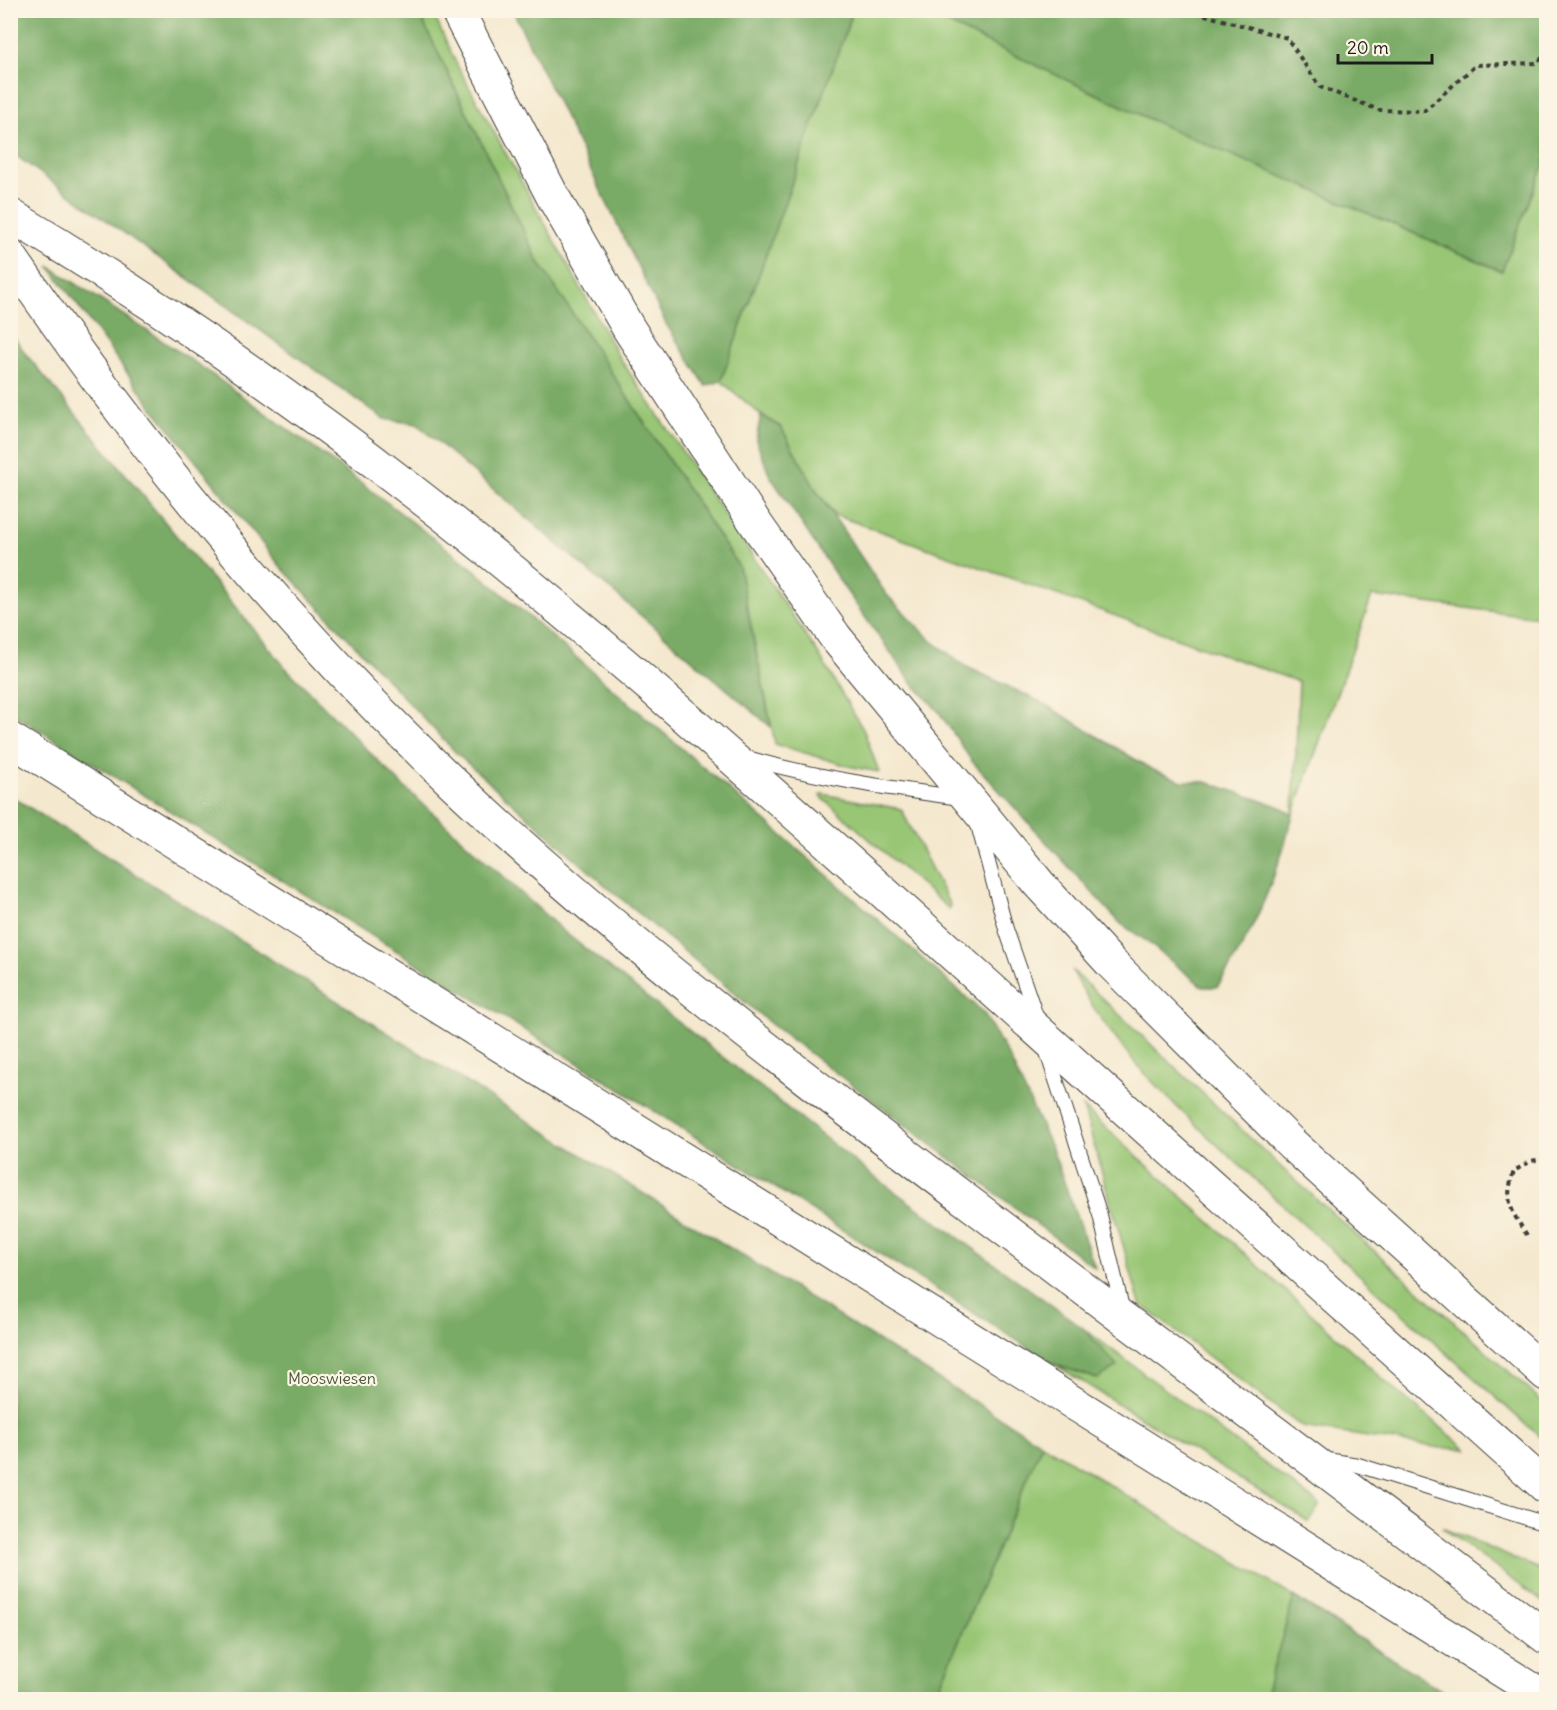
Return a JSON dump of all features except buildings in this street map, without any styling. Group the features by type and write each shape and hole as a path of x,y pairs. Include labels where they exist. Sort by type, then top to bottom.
{"highway":[{"path":"457,10 552,195 629,329 756,524 836,638 924,748 971,799 1039,884 1112,964 1292,1144 1546,1374"},
{"path":"10,214 166,314 285,396 415,493 550,601 1042,1033 1546,1487"},
{"path":"10,256 62,332 142,440 222,536 336,664 450,780 574,893 728,1020 1546,1637"},
{"path":"10,739 1546,1698"}],"lane":[{"path":"723,751 788,770 971,799 1006,929 1097,1204 1125,1320"},
{"path":"1307,1457 1358,1465 1546,1524"}],"path":[{"path":"1187,10 1287,38 1320,87 1379,110 1424,111 1476,65 1538,63 1546,53"},
{"path":"1527,1235 1513,1215 1506,1192 1514,1171 1531,1161 1546,1158"}],"green space":[{"path":"11,10 418,11 538,261 739,567 771,727 417,424 384,419 11,152"},
{"path":"418,11 432,11 458,67 619,357 819,655 864,731 879,772 848,766 775,744 739,567 538,261"},
{"path":"513,11 853,11 721,381 706,386 666,324"},
{"path":"853,11 921,11 1164,126 1501,271 1546,158 1546,618 1372,596 1293,815 1299,682 835,515 816,490 781,427 761,415 721,381"},
{"path":"921,11 1546,11 1546,158 1502,271 1164,126"},
{"path":"49,266 199,365 351,475 475,570 983,1012 1010,1059 1053,1151 1095,1268 771,1024 606,886 457,754 281,567 152,407"},
{"path":"10,331 25,353 285,667 402,785 563,931 872,1175 1083,1328 1117,1366 1098,1379 1054,1364 583,1066 11,713"},
{"path":"761,415 781,427 816,490 886,594 932,641 967,667 1041,702 1151,769 1182,781 1206,782 1281,807 1293,815 1271,883 1253,926 1217,987 1203,987 1145,940 1121,924 971,760 939,712 910,680 845,589 770,476 756,440"},
{"path":"822,794 901,809 950,905 949,909 820,796"},
{"name":"Mooswiesen","path":"11,796 1042,1444 934,1699 11,1699"},
{"path":"1072,970 1282,1168 1546,1405 1546,1443 1181,1111 1132,1059 1110,1031"},
{"path":"1083,1107 1393,1388 1467,1449 1441,1448 1302,1427 1140,1304"},
{"path":"1083,1328 1320,1505 1309,1522 1054,1364 1097,1379 1116,1366"},
{"path":"1042,1444 1294,1597 1264,1699 934,1700"},
{"path":"1442,1528 1546,1572 1546,1605 1536,1597"},
{"path":"1294,1597 1455,1699 1264,1699"}]}
